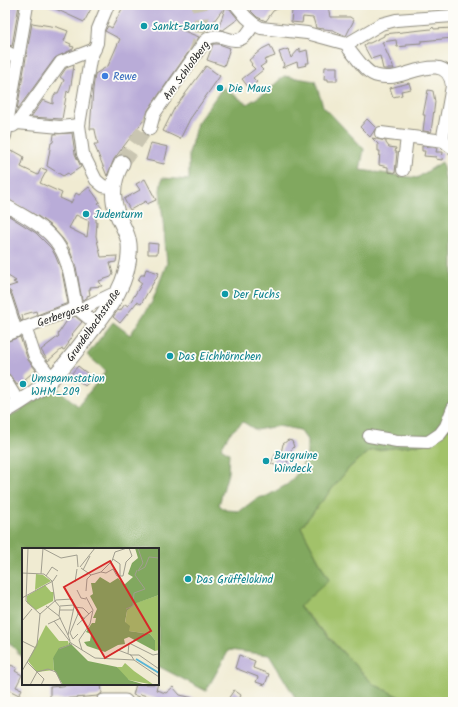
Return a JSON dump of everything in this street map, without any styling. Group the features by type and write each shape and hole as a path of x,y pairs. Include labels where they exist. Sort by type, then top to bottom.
{"main road":[{"name":"Grundelbachstraße","path":"5,411 35,392 66,364 119,291 126,272 129,252 126,234 117,212 114,188 115,177 122,164"},
{"path":"104,702 125,702"}],"street":[{"path":"8,128 27,5"},
{"path":"236,5 246,17 261,28 308,33 347,44 381,24 396,20 453,16"},
{"path":"107,7 98,29 96,43 86,76 79,125 83,154 96,180 103,186 114,188"},
{"name":"Am Schloßberg","path":"150,129 154,114 205,41 211,36 239,40 245,36 254,24"},
{"path":"347,44 349,49 370,73 377,76 390,77 428,67 435,67 445,71 450,78 452,86 444,132 448,144 381,133"},
{"path":"8,128 61,62 94,49"},
{"path":"5,51 18,58"},
{"path":"8,128 79,125"},
{"path":"403,170 407,137"},
{"path":"5,205 38,225 55,241 67,266 78,309 96,324"},
{"name":"Gerbergasse","path":"15,331 78,309 119,291"},
{"path":"5,297 8,319 15,331 52,378"},
{"path":"5,380 19,403"},
{"path":"369,436 397,441 428,442 440,434 446,426 453,408"}],"green space":[{"path":"284,76 315,81 323,106 364,149 360,170 417,178 442,162 453,219 453,429 448,428 423,444 369,451 349,468 301,527 329,580 299,607 373,684 410,702 298,702 269,655 229,650 206,691 159,667 159,548 22,548 22,657 5,638 5,418 21,410 56,387 78,406 106,371 87,355 113,322 130,335 152,302 167,263 160,190 162,178 189,180 189,153 197,123 223,87 247,104 265,93","holes":["243,422 256,430 278,426 300,430 307,440 307,454 301,469 288,484 267,496 257,498 240,511 226,510 219,505 228,473 229,453 221,448 230,433"]},
{"path":"448,428 453,429 453,702 410,702 373,684 299,606 329,580 301,527 349,468 369,451 423,444"}],"building":[{"path":"5,5 19,5 12,46 5,44"},
{"path":"47,5 93,5 84,22"},
{"path":"124,5 226,5 208,29 179,29 199,37 148,110 146,117 114,159 107,176 94,144 98,144 95,129 90,129 93,89 95,74 108,66 120,39 105,31 108,26 112,28"},
{"path":"255,5 285,5 273,11 266,21 257,17 251,11"},
{"path":"328,5 330,17 350,17 354,20 346,36 333,30 316,28 313,18 303,17 302,23 291,22 292,10 307,11 306,9"},
{"path":"226,6 238,19 223,30 218,29"},
{"path":"32,23 57,27 68,31 64,41 71,44 70,46 74,47 73,49 55,58 17,110"},
{"path":"433,27 434,29 453,28 453,38 421,41 421,43 407,44 407,46 397,47 396,40 382,42 394,69 383,69 380,56 371,59 364,46 366,43 370,43 384,36 384,34 431,29"},
{"path":"213,44 219,44 230,48 224,66 207,60"},
{"path":"270,45 275,56 264,60 266,63 260,67 263,70 253,78 257,82 249,88 242,79 255,69 249,60 262,49"},
{"path":"300,48 300,52 307,50 309,63 298,67 297,62 282,68 284,65 279,52 288,49 291,58"},
{"path":"74,65 71,85 69,93 67,91 62,119 31,117 43,100 53,104 53,98 56,93 58,93 64,80 60,77 66,68"},
{"path":"206,66 220,76 190,119 180,139 163,131 174,109"},
{"path":"325,67 337,67 337,81 328,81 328,79 324,79"},
{"path":"409,83 411,89 401,91 402,95 393,97 390,88"},
{"path":"428,90 433,91 435,102 431,132 423,131 425,115 423,115"},
{"path":"367,119 376,128 370,137 360,127"},
{"path":"72,133 75,154 81,167 69,175 68,173 63,176 47,166 51,143 53,142 54,134"},
{"path":"372,138 386,141 389,147 396,148 395,173 388,172 388,167 379,165 380,151 378,151 378,144"},
{"path":"151,143 168,147 164,164 146,160"},
{"path":"422,146 437,148 436,152 443,152 442,160 436,159 436,157 424,156 425,151 422,151"},
{"path":"8,150 14,151 24,158 21,167 38,175 41,168 47,170 40,183 62,193 60,198 71,203 76,193 79,195 89,187 100,202 98,203 102,208 96,213 96,236 101,257 117,256 116,262 110,263 113,274 111,277 99,281 102,286 90,287 90,295 87,296 87,298 82,300 76,267 69,248 63,239 51,226 39,217 5,198 5,157","holes":["76,215 89,221 87,237 69,228"]},
{"path":"145,179 156,200 147,204 146,201 130,210 124,199 140,190 136,184"},
{"path":"6,214 36,233 51,248 62,272 68,303 37,315 36,311 22,315 23,320 21,321 12,294 10,291 5,290 5,288 17,284 13,282 16,281 5,274"},
{"path":"148,243 158,244 157,254 148,254"},
{"path":"146,269 159,273 141,304 137,302 120,323 113,317 125,304 128,306 142,283 138,280 141,275 144,275"},
{"path":"75,316 82,322 72,334 73,335 68,342 69,343 64,350 62,349 48,361 41,350 59,336 58,334 68,319"},
{"path":"20,337 28,360 36,370 25,379 27,383 21,387 19,384 17,385 9,374 5,373 5,342"},
{"path":"78,366 88,374 87,376 91,380 85,386 71,374"},
{"path":"288,440 292,441 294,447 286,456 289,458 283,470 271,463 277,451 281,453 283,444"},
{"path":"239,655 255,661 253,668 269,674 265,685 256,682 258,677 235,668"},
{"path":"11,665 17,668 15,671 22,675 16,687 22,689 19,695 5,688 5,676"},
{"path":"101,685 102,693 98,696 50,700 50,687"},
{"path":"136,685 158,685 156,690 166,693 173,687 180,695 198,699 198,702 168,702 140,694 139,697 133,695"},
{"path":"234,690 241,695 240,697 246,702 226,702"}],"tunnel":[{"path":"195,55 200,43 202,30 199,5"},
{"path":"122,163 155,115"}],"place":[{"name":"Sankt-Barbara","path":"144,26"},
{"name":"Rewe","path":"105,76"},
{"name":"Die Maus","path":"220,88"},
{"name":"Judenturm","path":"86,214"},
{"name":"Der Fuchs","path":"225,294"},
{"name":"Das Eichhörnchen","path":"170,356"},
{"name":"Umspannstation WHM_209","path":"23,384"},
{"name":"Burgruine Windeck","path":"266,461"},
{"name":"Das Grüffelokind","path":"188,579"}]}
